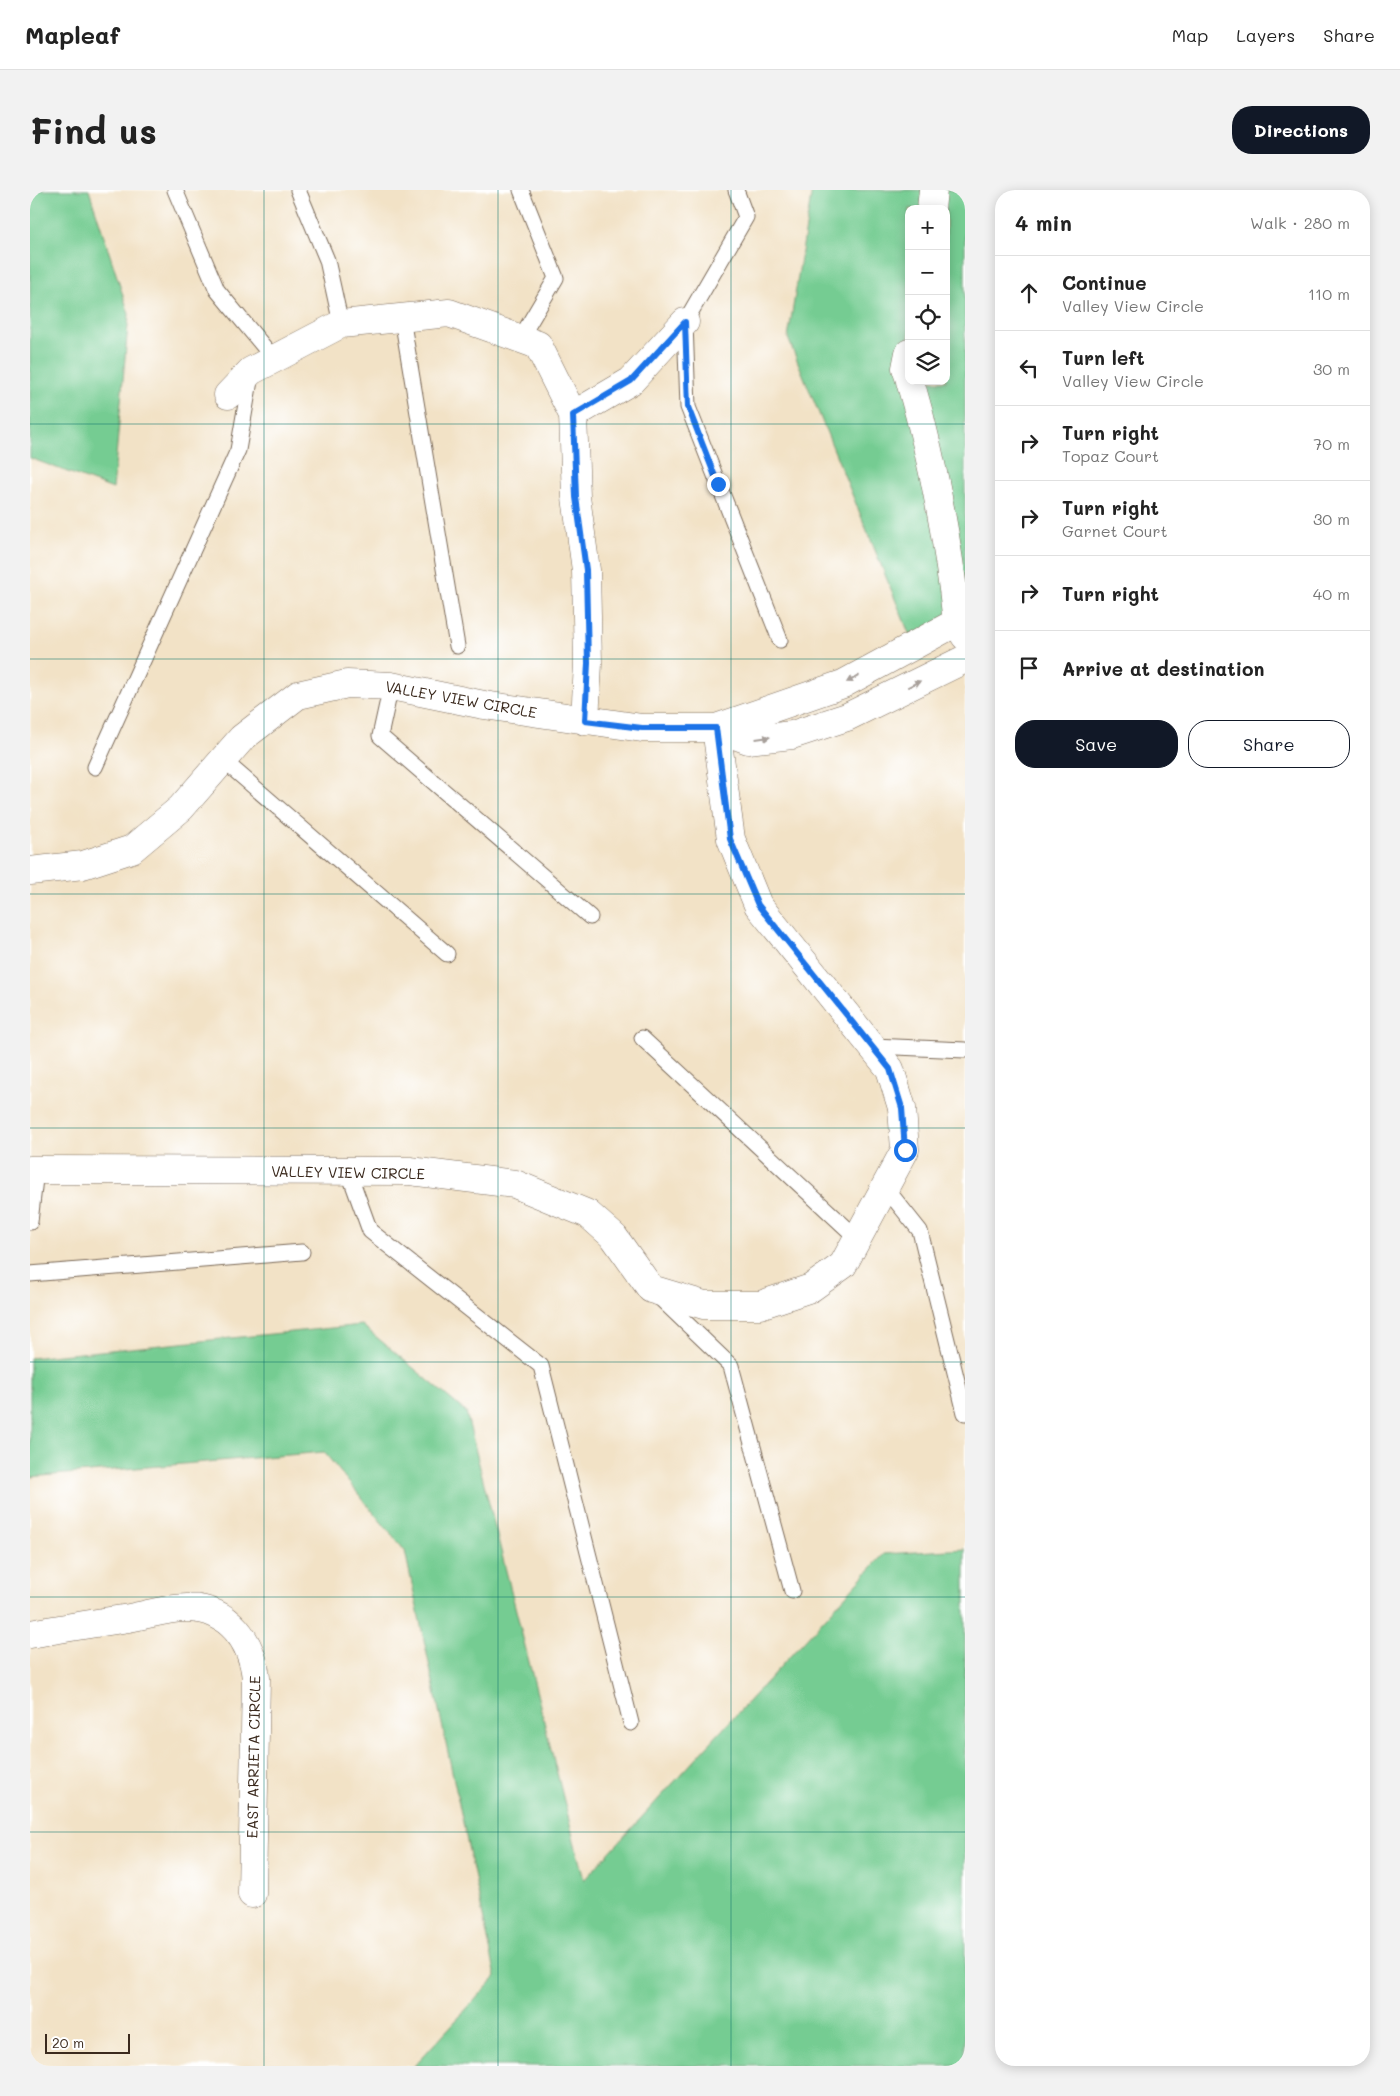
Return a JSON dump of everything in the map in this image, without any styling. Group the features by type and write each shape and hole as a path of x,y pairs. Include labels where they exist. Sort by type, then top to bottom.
{"street":[{"path":"931,205 933,190"},
{"path":"228,395 262,365 341,324 449,313 538,345 573,415 576,497 586,570 588,663 585,721"},
{"path":"573,415 631,381 685,322"},
{"path":"911,385 921,419 950,552 961,629"},
{"name":"VALLEY VIEW CIRCLE","path":"30,871 83,865 132,849 181,808 242,738 298,695 347,684 391,686 484,705 585,721 642,728 716,728 844,684 961,629"},
{"path":"651,1289 704,1305 760,1305 811,1288 843,1265 905,1150 902,1108 890,1069 758,905 730,839 716,728 748,740 792,735 847,718 965,659"},
{"name":"VALLEY VIEW CIRCLE","path":"33,1170 349,1173 410,1171 515,1184 588,1214 614,1237 651,1289"},
{"name":"EAST ARRIETA CIRCLE","path":"30,1634 188,1608 216,1614 230,1622 241,1634 249,1647 254,1662 256,1678 252,1894"}],"lane":[{"path":"95,767 238,450 262,365 217,290 176,190"},
{"path":"298,190 327,260 341,324"},
{"path":"520,338 556,278 521,190"},
{"path":"736,190 746,217 685,322 688,407 780,640"},
{"path":"402,318 457,646"},
{"path":"391,686 380,736 590,917"},
{"path":"224,760 447,954"},
{"path":"642,1038 857,1238"},
{"path":"873,1046 965,1050"},
{"path":"30,1222 33,1170"},
{"path":"349,1173 370,1231 541,1366 631,1723"},
{"path":"885,1187 920,1231 965,1413"},
{"path":"30,1274 302,1252"},
{"path":"651,1289 731,1366 792,1591"}],"green space":[{"path":"30,190 89,190 129,314 113,489 30,458"},
{"path":"812,190 965,190 965,637 911,638 788,338"},
{"path":"362,1325 466,1412 584,1880 884,1554 965,1549 965,2066 414,2066 496,1977 405,1551 324,1452 30,1477 30,1358"}],"route":[{"path":"718,484 688,407 685,322 631,381 573,415 576,497 586,570 588,663 585,721 642,728 716,728 730,839 758,905 890,1069 902,1108 905,1150"}]}
